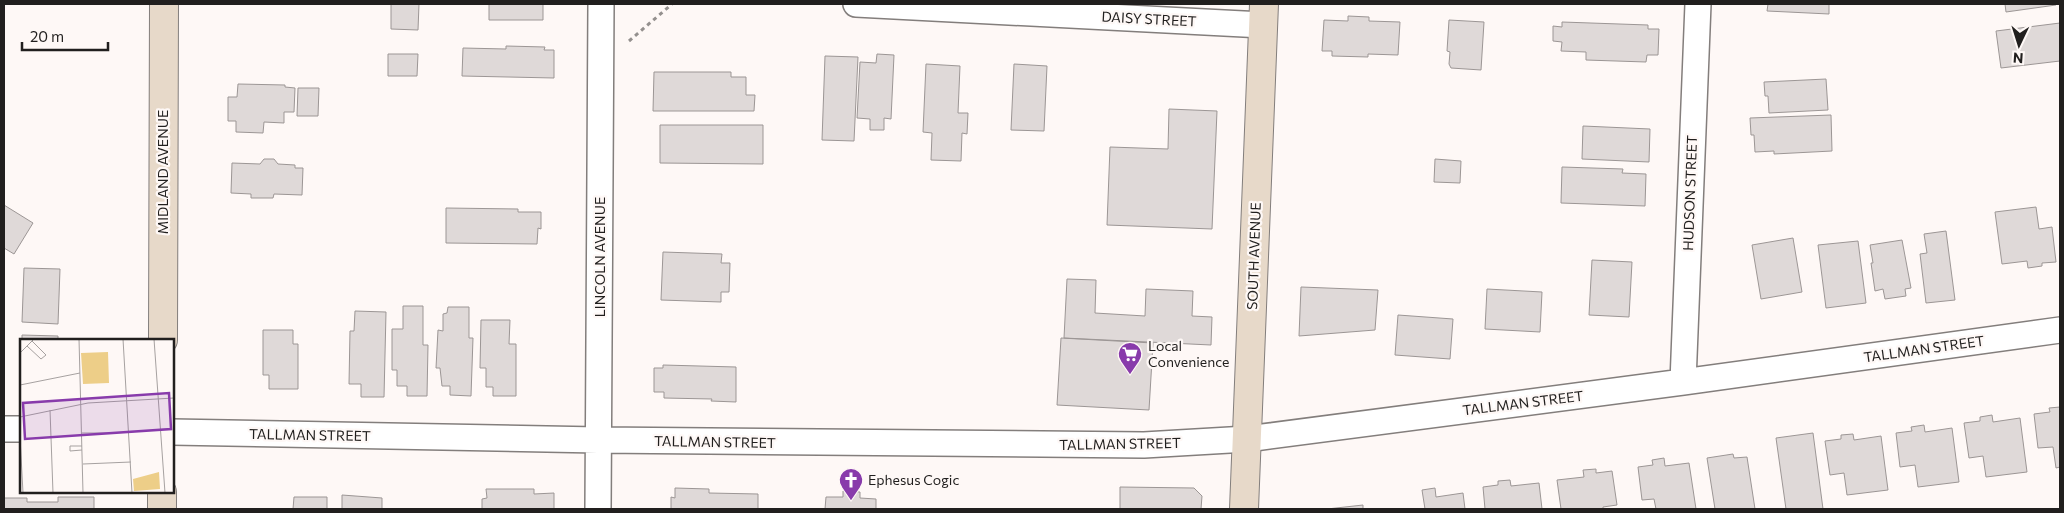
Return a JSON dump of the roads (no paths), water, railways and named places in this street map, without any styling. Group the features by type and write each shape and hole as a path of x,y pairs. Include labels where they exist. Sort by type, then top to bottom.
{"main road":[{"name":"MIDLAND AVENUE","path":"163,339 164,4"},
{"name":"SOUTH AVENUE","path":"1244,509 1264,15"},
{"path":"162,493 162,509"}],"street":[{"name":"LINCOLN AVENUE","path":"598,509 601,4"},
{"name":"DAISY STREET","path":"856,4 1264,15"},
{"name":"HUDSON STREET","path":"1683,382 1698,4"},
{"name":"TALLMAN STREET","path":"174,432 598,440 1144,445 1247,439 2060,330"},
{"path":"4,429 20,429"}],"place":[{"name":"Local Convenience","path":"1130,375"},
{"name":"Ephesus Cogic","path":"851,501"}]}
